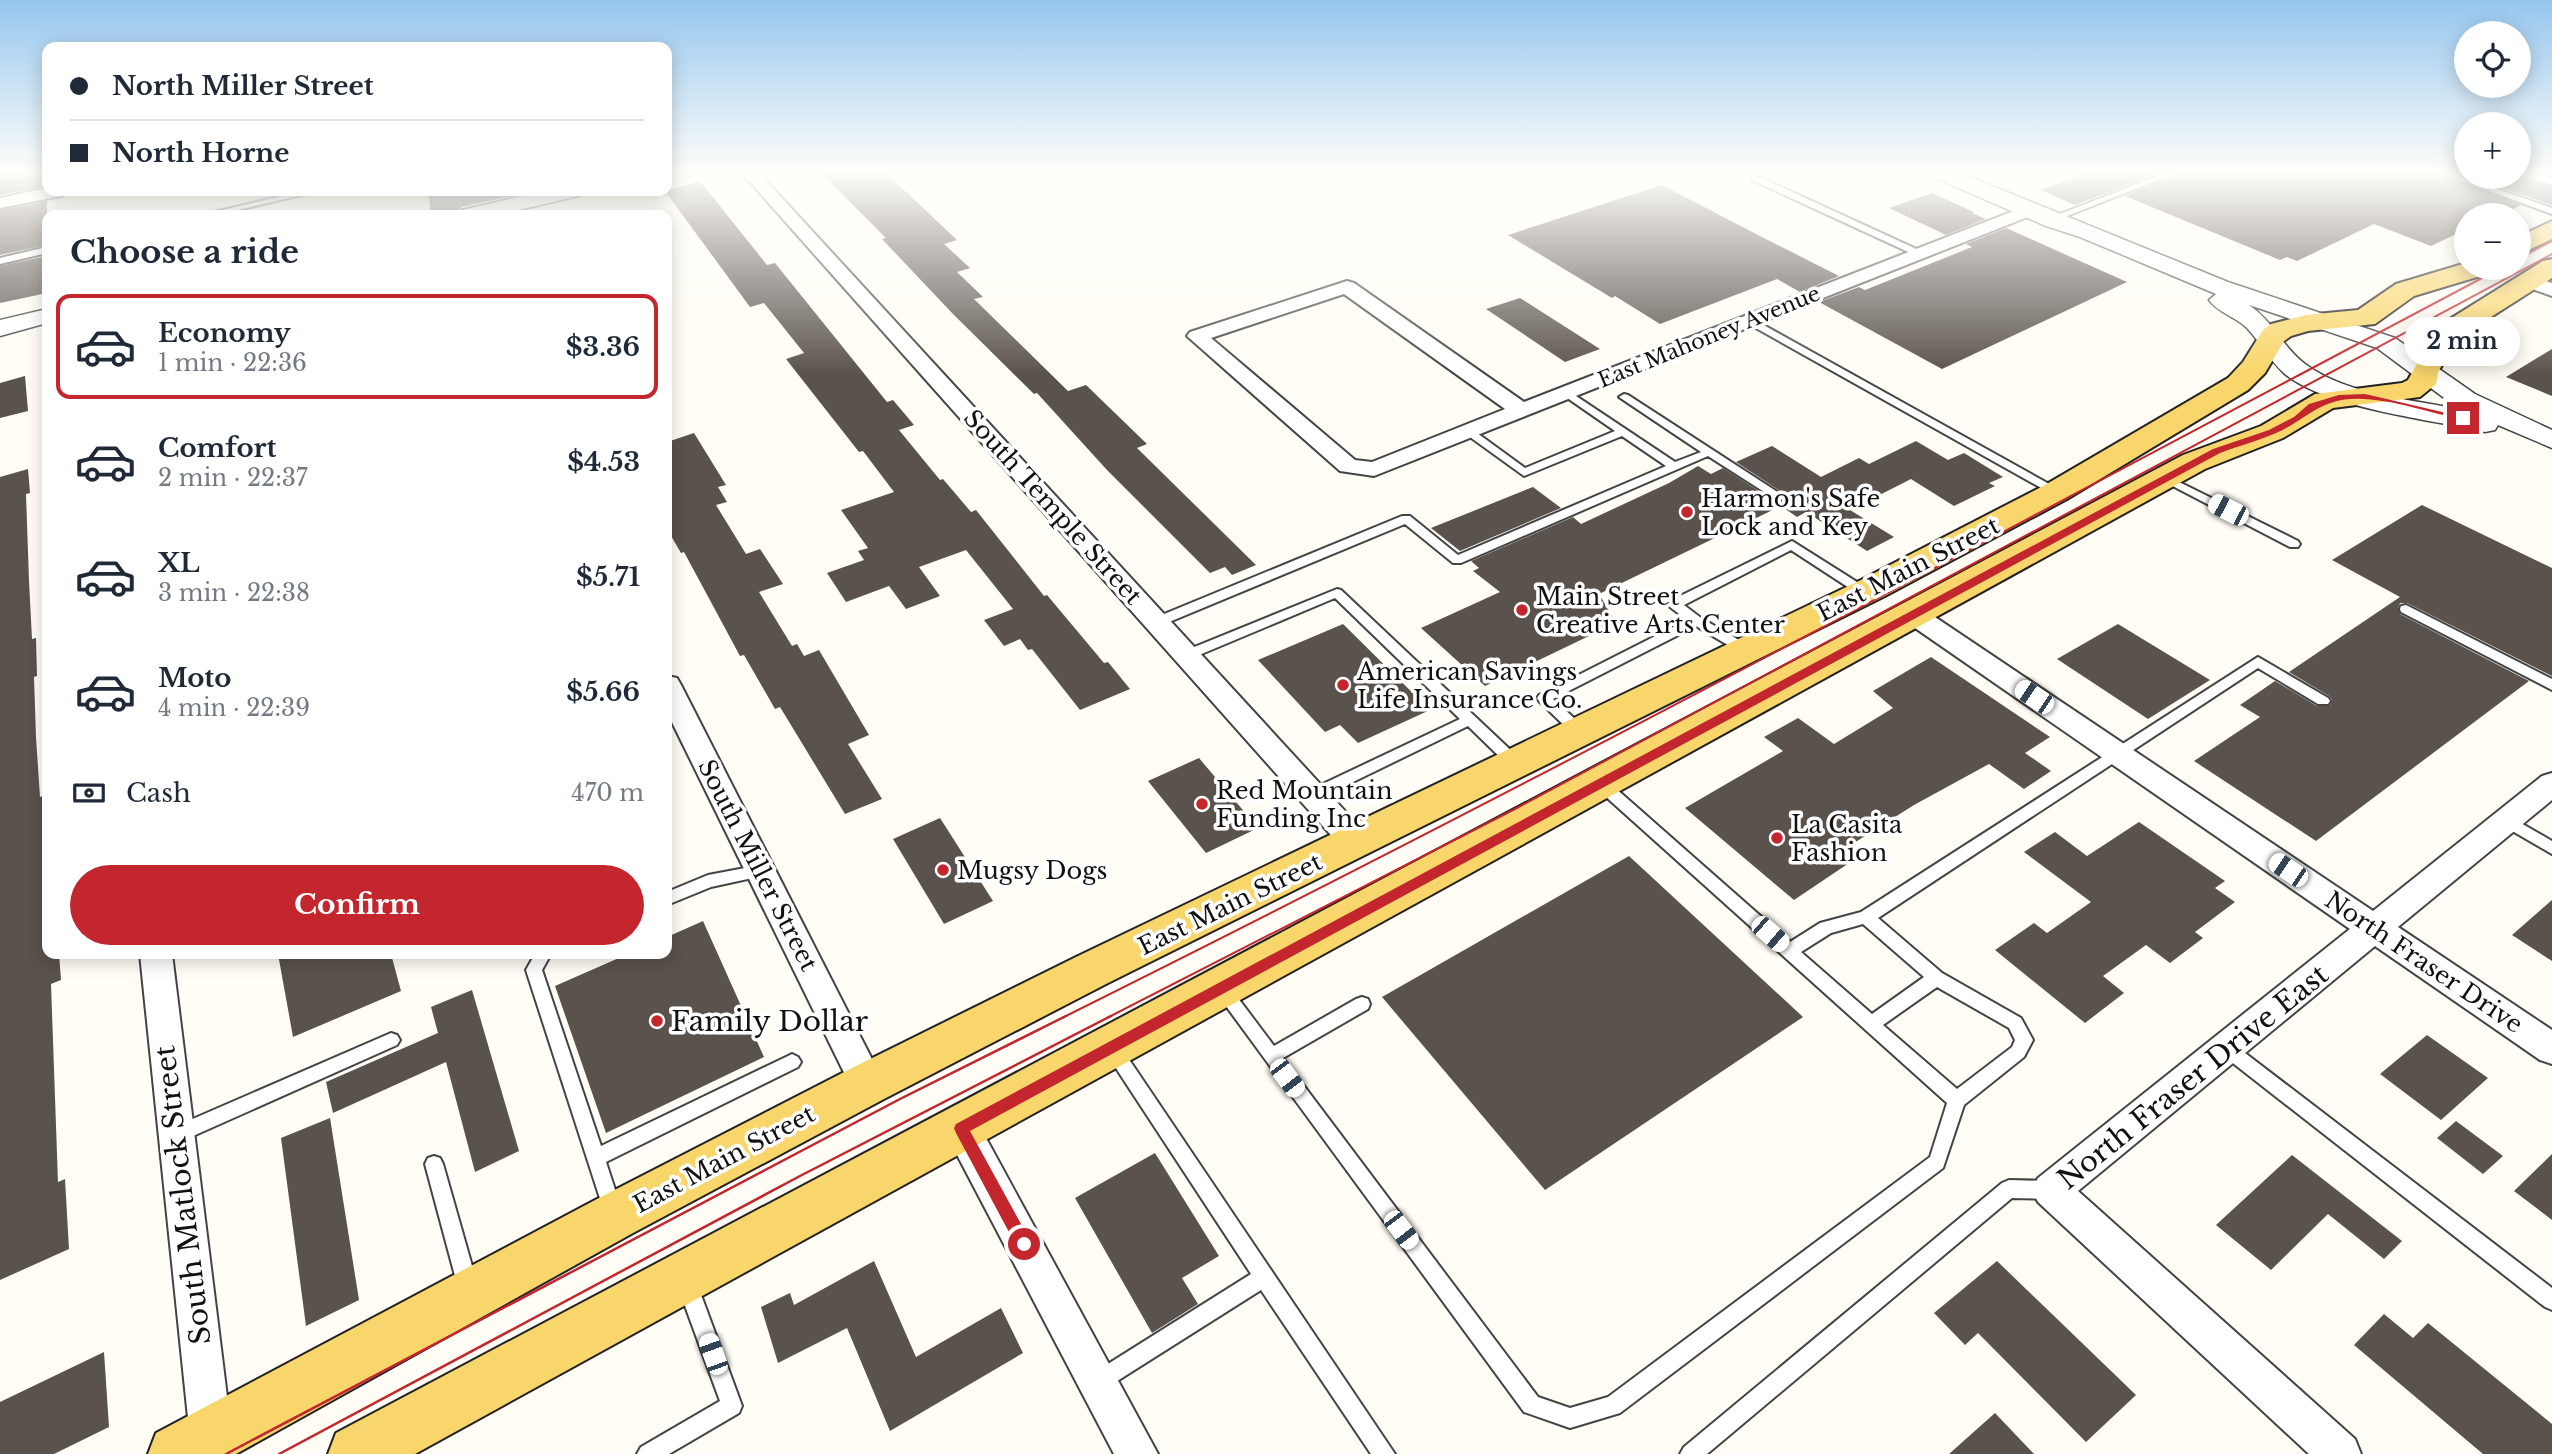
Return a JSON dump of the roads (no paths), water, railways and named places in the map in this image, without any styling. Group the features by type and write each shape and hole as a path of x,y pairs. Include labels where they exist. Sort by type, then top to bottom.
{"main road":[{"path":"2269,341 2281,330 2365,318 2405,290 2454,275"},
{"path":"2424,372 2447,333 2544,279"},
{"name":"East Main Street","path":"194,1445 615,1216 867,1084 1092,970 1864,592 2056,492 2238,384 2255,367 2269,341"},
{"name":"East Main Street","path":"374,1450 685,1277 2165,478 2217,451 2272,432 2325,400 2410,391 2421,384 2424,372"}],"street":[{"name":"South Temple Street","path":"811,240 1356,843"},
{"name":"East Mahoney Avenue","path":"1522,411 1347,287 1197,336 1348,466 1374,469 1469,432 1751,321 1956,240"},
{"path":"2088,240 2239,309 2259,325 2286,361 2302,374 2334,388 2454,415 2552,442"},
{"path":"2107,240 2218,287 2386,343 2465,400 2552,442"},
{"path":"0,328 42,317"},
{"name":"North Fraser Drive","path":"1914,615 2552,1049"},
{"name":"South Miller Street","path":"672,695 867,1084"},
{"name":"North Fraser Drive East","path":"2340,1454 2050,1190 2552,784"},
{"name":"South Matlock Street","path":"157,959 176,1135 194,1445"},
{"path":"961,1128 1137,1454"}],"lane":[{"path":"1889,240 1920,254"},
{"path":"0,261 42,251"},
{"path":"1751,321 2056,492"},
{"path":"1567,393 1673,466"},
{"path":"1624,397 1773,493"},
{"path":"1469,432 1524,473 1623,432"},
{"path":"1157,622 1406,519 1457,561 1709,452"},
{"path":"2165,478 2294,544"},
{"path":"1746,650 1696,621 1675,604 1792,545 1864,592"},
{"path":"1187,655 1337,593 1516,764"},
{"path":"2406,609 2552,685"},
{"path":"1580,732 1544,698 1696,621"},
{"path":"1789,951 1826,928 1866,916 2258,662 2323,701"},
{"path":"1313,795 1469,720"},
{"path":"1599,783 1957,1100"},
{"path":"2507,821 2552,848"},
{"path":"672,897 708,881 761,871"},
{"path":"1220,988 1531,1405 1570,1418 1613,1406 1937,1162 1957,1100 2018,1052 2024,1040 2015,1023 1936,978 1866,916"},
{"path":"539,962 595,1158 615,1216"},
{"path":"1871,1024 1936,978"},
{"path":"1271,1056 1362,1003"},
{"path":"176,1135 391,1040"},
{"path":"1111,1047 1384,1454"},
{"path":"2226,1048 2552,1300"},
{"path":"595,1158 792,1062"},
{"path":"434,1164 470,1295"},
{"path":"1691,1454 2010,1189 2050,1190"},
{"path":"648,1454 732,1406 685,1277"},
{"path":"1098,1381 1265,1277"}],"tram line":[{"path":"2531,252 2552,241"},
{"path":"1107,1018 1515,809 2552,254"},
{"path":"1062,1018 1424,835 2478,280"},
{"path":"1062,1018 1066,1016"},
{"path":"279,1454 800,1176 1111,1016"},
{"path":"226,1454 900,1099 1062,1018"}],"place":[{"name":"Harmon's Safe Lock and Key","path":"1687,512"},
{"name":"Main Street Creative Arts Center","path":"1522,610"},
{"name":"American Savings Life Insurance Co.","path":"1343,685"},
{"name":"Red Mountain Funding Inc","path":"1202,804"},
{"name":"La Casita Fashion","path":"1777,838"},
{"name":"Mugsy Dogs","path":"943,870"},
{"name":"Family Dollar","path":"657,1021"}]}
